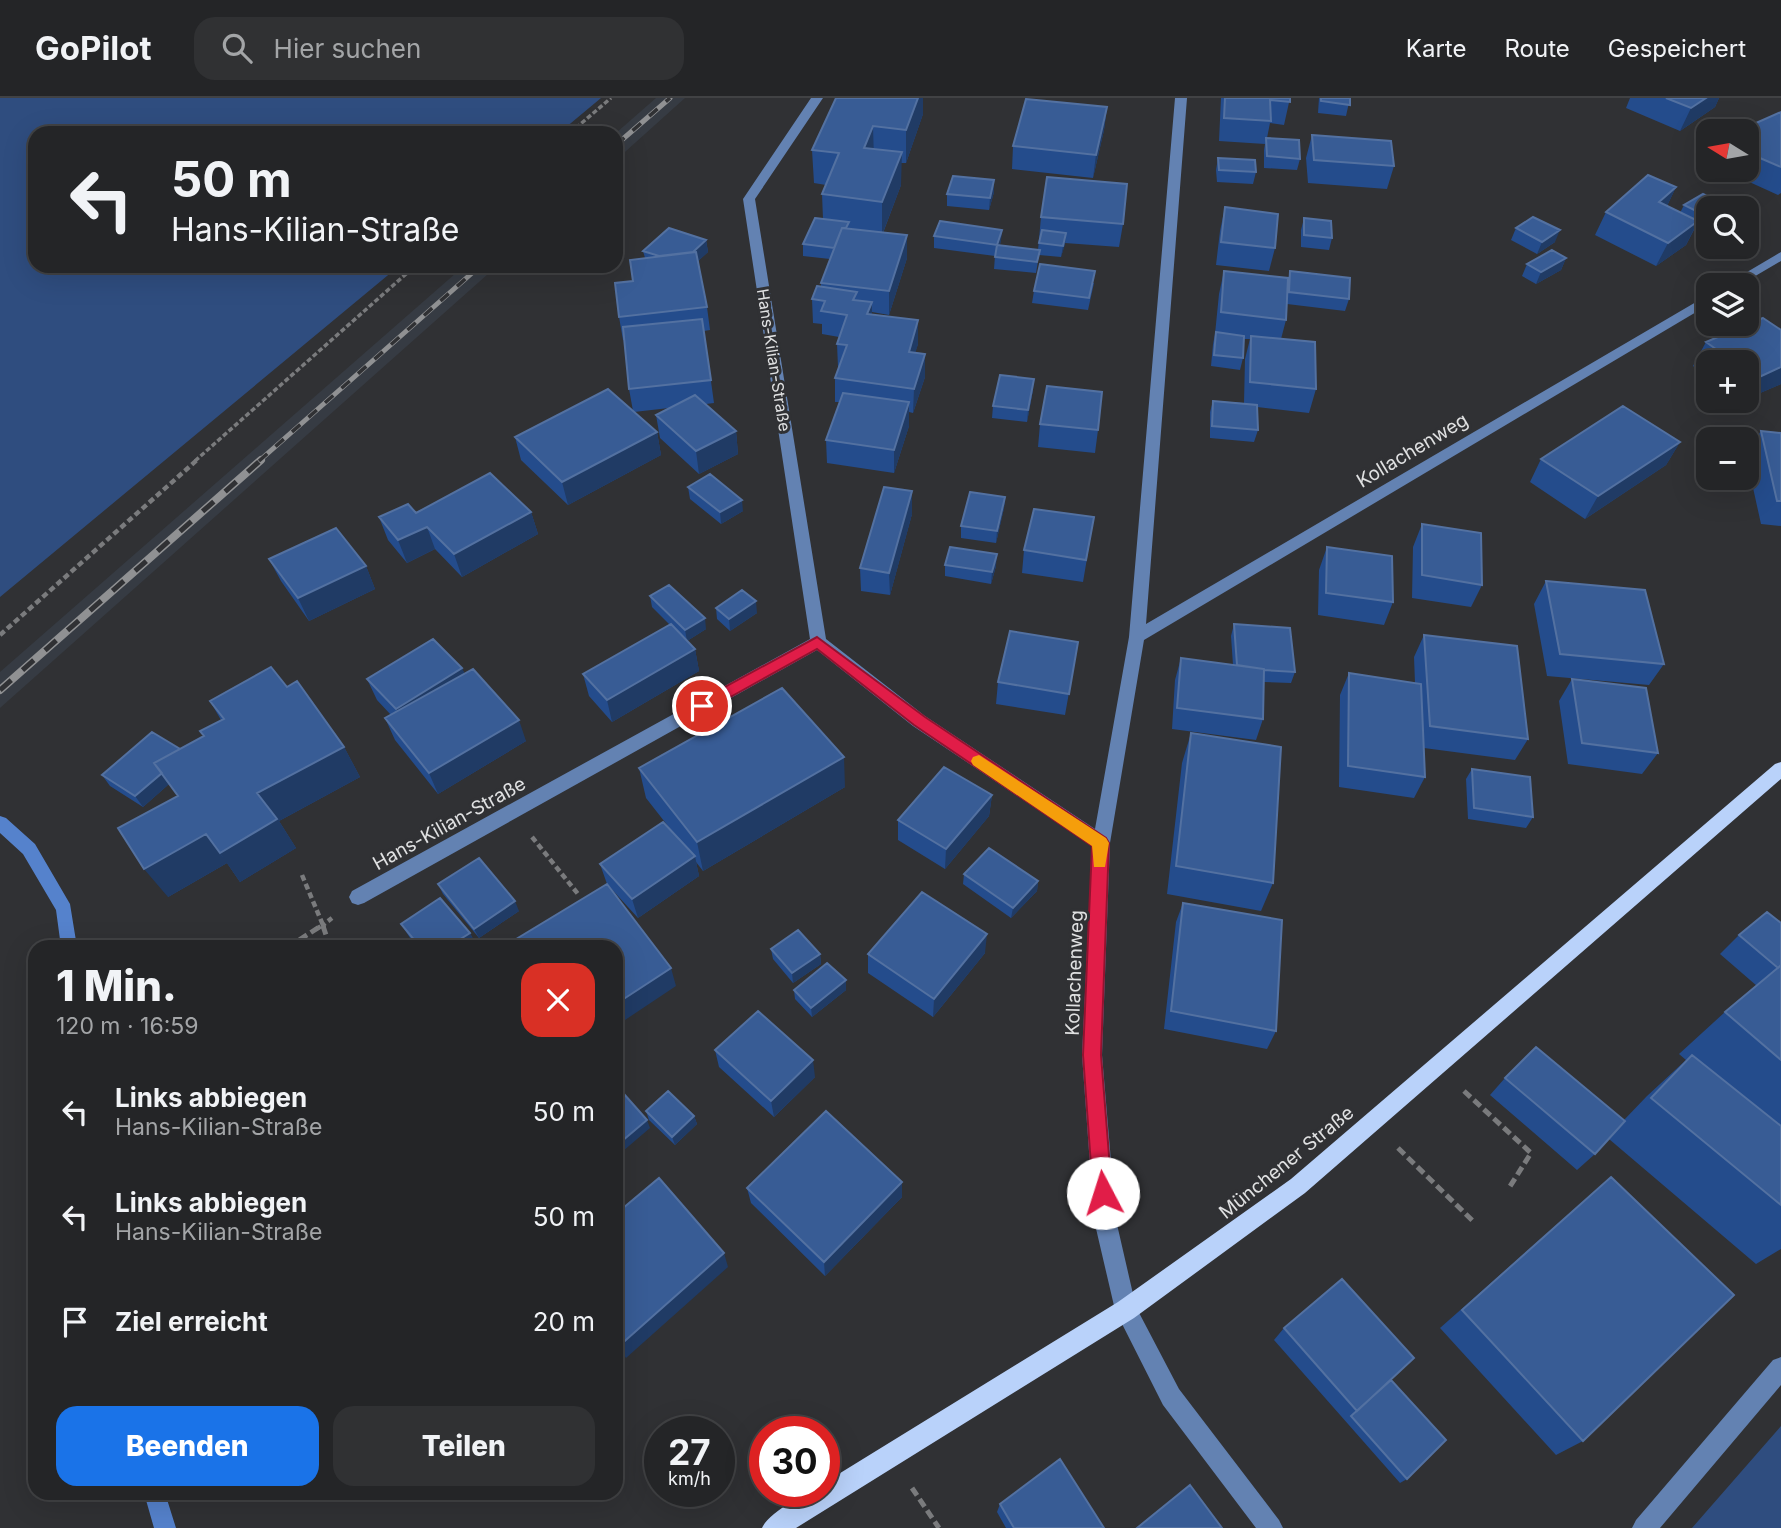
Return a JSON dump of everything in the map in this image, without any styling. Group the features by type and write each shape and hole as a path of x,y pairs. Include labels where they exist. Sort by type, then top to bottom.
{"main road":[{"name":"Münchener Straße","path":"774,1528 1126,1310 1298,1186 1781,769"}],"street":[{"name":"Hans-Kilian-Straße","path":"358,897 817,642 750,200 817,98"},
{"name":"Kollachenweg","path":"1181,98 1137,637 1101,843 1092,1055 1105,1220 1126,1310 1171,1397 1271,1528"},
{"path":"1752,273 1781,256"},
{"name":"Kollachenweg","path":"1137,637 1696,306"},
{"path":"817,642 919,721 1101,843"},
{"path":"1644,1528 1781,1368"}],"path":[{"path":"578,126 611,98"},
{"path":"0,635 407,273"},
{"path":"512,812 578,894"},
{"path":"299,940 323,925 302,875"},
{"path":"1438,1067 1531,1153 1509,1188"},
{"path":"1371,1123 1475,1223"},
{"path":"891,1457 939,1528"}],"shaded area":[{"path":"0,98 601,98 567,126 28,126 28,273 391,273 0,597"},
{"path":"656,98 685,98 623,154 623,127"},
{"path":"456,273 489,273 0,708 0,672"},
{"path":"1781,1426 1781,1528 1692,1528"}],"building":[{"path":"836,98 918,98 906,130 873,126 864,148 902,152 882,202 822,194 839,153 812,150"},
{"path":"1225,98 1290,98 1290,102 1270,100 1271,121 1224,118"},
{"path":"1321,98 1350,98 1350,105 1321,101"},
{"path":"1666,98 1706,98 1691,108"},
{"path":"1026,99 1107,107 1096,155 1013,146"},
{"path":"1781,112 1781,167 1759,158 1759,122"},
{"path":"1312,135 1391,141 1394,166 1314,160"},
{"path":"1266,138 1299,140 1300,159 1267,156"},
{"path":"1218,158 1255,160 1256,172 1219,170"},
{"path":"1648,175 1676,187 1659,202 1696,220 1696,222 1668,243 1606,212"},
{"path":"953,176 994,180 990,198 947,194"},
{"path":"1047,177 1127,184 1123,224 1041,217"},
{"path":"1696,198 1696,211 1684,205"},
{"path":"1225,207 1278,214 1275,248 1221,242"},
{"path":"1533,217 1560,230 1542,242 1516,228"},
{"path":"815,218 849,222 846,228 842,228 834,248 803,244"},
{"path":"1304,218 1331,221 1332,238 1304,235"},
{"path":"940,221 1002,230 997,245 934,236"},
{"path":"669,228 706,240 693,252 659,256 643,251"},
{"path":"842,228 907,235 889,291 821,283"},
{"path":"1042,230 1066,233 1063,246 1039,243"},
{"path":"997,245 1040,250 1037,262 995,257"},
{"path":"1552,250 1566,258 1541,272 1527,264"},
{"path":"696,252 707,307 619,317 615,283 633,281 630,260"},
{"path":"1040,264 1095,271 1089,298 1034,291"},
{"path":"1224,271 1288,278 1286,320 1221,312"},
{"path":"1290,271 1350,278 1349,299 1289,292"},
{"path":"817,286 857,292 853,300 872,302 867,314 918,320 909,352 925,354 914,389 835,378 847,345 837,344 847,315 821,311 825,301 812,299"},
{"path":"1763,318 1781,330 1781,367 1759,377 1759,350 1717,350 1706,342 1720,336 1759,336 1759,320"},
{"path":"702,319 711,380 629,389 623,327"},
{"path":"1216,332 1244,336 1243,358 1214,355"},
{"path":"1251,336 1315,342 1316,389 1250,382"},
{"path":"1000,375 1034,379 1028,410 993,406"},
{"path":"1047,386 1102,392 1098,430 1040,424"},
{"path":"608,389 657,432 562,482 515,437"},
{"path":"843,393 909,402 894,450 826,440"},
{"path":"695,395 736,431 696,451 656,415"},
{"path":"1213,401 1257,405 1258,430 1212,426"},
{"path":"1623,406 1680,442 1598,496 1541,459"},
{"path":"1761,431 1781,433 1781,501 1777,501"},
{"path":"490,473 531,512 454,554 427,527 398,540 379,517 408,504 416,513"},
{"path":"710,474 742,500 720,512 688,487"},
{"path":"884,487 912,491 889,573 860,568"},
{"path":"970,492 1005,497 997,531 961,526"},
{"path":"1034,509 1094,517 1086,560 1024,550"},
{"path":"1422,524 1481,533 1482,585 1422,575"},
{"path":"336,528 366,566 298,598 269,559"},
{"path":"950,547 997,554 992,572 945,565"},
{"path":"1327,547 1392,556 1393,602 1326,593"},
{"path":"1546,581 1645,590 1664,664 1560,654"},
{"path":"669,585 705,618 685,630 650,596"},
{"path":"742,590 756,601 729,619 716,608"},
{"path":"671,624 695,649 607,700 583,674"},
{"path":"1234,624 1290,628 1295,672 1237,665"},
{"path":"1010,631 1078,642 1069,694 998,682"},
{"path":"1424,635 1517,646 1528,739 1430,726"},
{"path":"433,639 462,668 396,709 367,679"},
{"path":"1181,658 1264,669 1263,719 1177,708"},
{"path":"271,667 287,687 297,681 344,747 257,793 277,819 220,853 206,834 144,869 118,828 178,796 154,763 204,736 200,731 224,719 210,701"},
{"path":"473,669 519,720 429,773 385,718"},
{"path":"1349,673 1421,684 1425,777 1348,766"},
{"path":"1572,679 1646,688 1658,753 1582,743"},
{"path":"782,688 844,757 697,842 639,768"},
{"path":"152,732 180,749 154,763 162,773 135,796 102,775"},
{"path":"1191,733 1281,747 1273,883 1176,866"},
{"path":"944,767 992,795 946,849 898,820"},
{"path":"1472,769 1530,777 1533,817 1474,808"},
{"path":"663,822 695,856 632,899 600,864"},
{"path":"989,848 1038,881 1013,908 964,874"},
{"path":"479,858 515,901 474,929 438,884"},
{"path":"607,884 671,968 623,999 623,940 515,940"},
{"path":"922,892 987,934 934,999 868,954"},
{"path":"440,898 470,933 459,940 414,940 401,924"},
{"path":"1183,903 1282,920 1276,1031 1171,1011"},
{"path":"1767,912 1781,923 1781,967 1778,968 1739,935"},
{"path":"798,930 820,954 792,973 771,949"},
{"path":"827,963 846,980 811,1008 794,990"},
{"path":"1781,967 1781,1060 1725,1012"},
{"path":"758,1011 813,1060 771,1101 715,1050"},
{"path":"1536,1047 1625,1121 1595,1154 1505,1078"},
{"path":"1692,1055 1781,1126 1781,1205 1651,1098"},
{"path":"668,1091 694,1116 672,1137 646,1111"},
{"path":"623,1093 647,1120 623,1140"},
{"path":"826,1111 902,1182 824,1262 747,1188"},
{"path":"1611,1177 1734,1295 1583,1441 1462,1310"},
{"path":"659,1178 724,1253 623,1343 623,1208"},
{"path":"1342,1279 1414,1358 1357,1411 1284,1328"},
{"path":"1391,1380 1446,1440 1407,1479 1351,1416"},
{"path":"1060,1459 1104,1528 1014,1528 1000,1504"},
{"path":"1190,1485 1222,1528 1137,1528"}],"waterway":[{"path":"0,823 29,849 64,909 68,940"},
{"path":"157,1500 165,1528"}],"railway":[{"path":"623,139 670,98"},
{"path":"259,461 472,273"},
{"path":"0,690 261,460"}],"slow traffic":[{"path":"979,761 1101,843 1100,862"}],"route":[{"path":"702,706 817,642 919,721 1101,843 1092,1055 1103,1193"}]}
